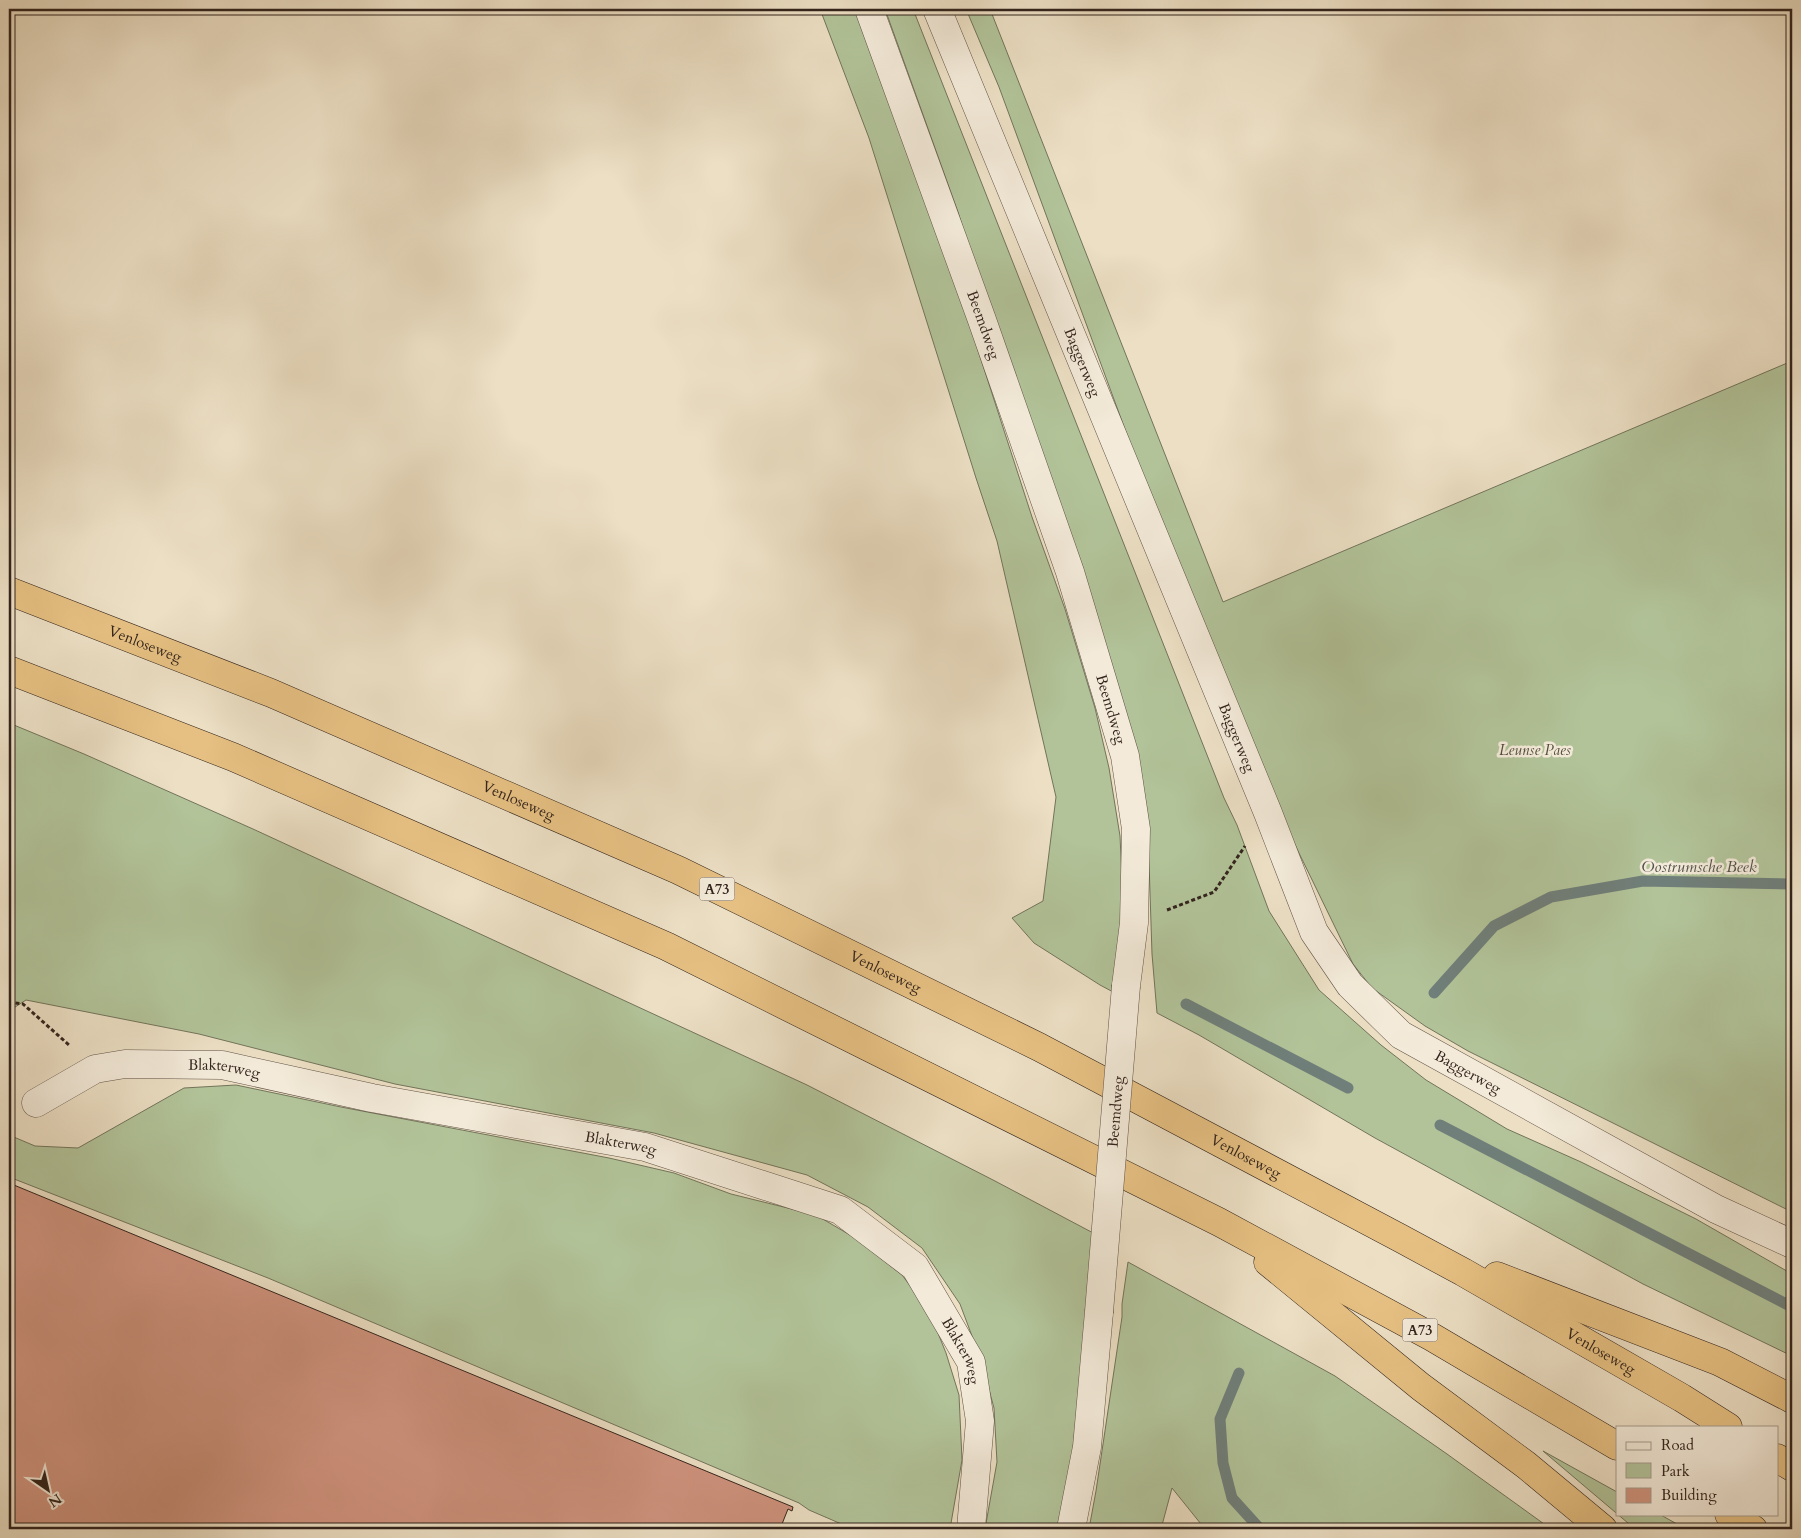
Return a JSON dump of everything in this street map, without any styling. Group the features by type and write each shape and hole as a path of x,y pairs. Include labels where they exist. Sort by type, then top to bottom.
{"highway":[{"name":"Venloseweg","path":"9,591 271,693 678,870 1039,1047 1400,1238 1505,1296 1682,1398 1726,1426"},
{"name":"A73","path":"9,670 232,757 666,946 1220,1222 1432,1336 1616,1445"},
{"name":"A73","path":"1220,1222 1421,1387 1526,1465 1603,1529"},
{"name":"A73","path":"1400,1238 1720,1362 1792,1399"},
{"path":"1778,1459 1792,1467"},
{"path":"1732,1516 1754,1529"}],"street":[{"name":"Beemdweg","path":"869,9 979,311 1070,572 1125,756 1136,829 1134,923 1126,986 1087,1447 1071,1529"},
{"name":"Baggerweg","path":"937,9 1268,813 1314,932 1350,985 1401,1035 1716,1209 1792,1244"},
{"name":"Blakterweg","path":"36,1103 95,1069 126,1064 222,1065 372,1098 645,1147 840,1210 915,1267 971,1362 980,1421 970,1529"}],"path":[{"path":"1134,923 1214,892 1268,813"},
{"path":"9,1002 23,1004 95,1069"}],"green space":[{"path":"820,9 856,9 953,273 1032,517 1065,609 1095,708 1109,768 1120,836 1123,901 1115,993 1034,943 1012,918 1043,901 1056,797 997,541 869,138"},
{"path":"885,9 913,9 1224,798 1237,825 1269,911 1319,990 1381,1045 1426,1080 1507,1129 1581,1162 1696,1219 1792,1274 1792,1356 1643,1284 1375,1138 1199,1035 1157,1013 1152,954 1149,862 1140,787 1046,499 958,212"},
{"name":"Leunse Paes","path":"966,9 990,9 1223,602 1792,361 1792,1212 1468,1051 1425,1026 1372,988 1353,964 1280,814 1193,614 999,87"},
{"path":"9,723 253,829 807,1085 1097,1235 1072,1457 1060,1529 985,1529 997,1462 994,1408 981,1360 960,1304 922,1248 868,1207 807,1175 654,1133 395,1084 199,1034 26,1000 9,1011"},
{"path":"236,1085 609,1158 674,1173 731,1194 816,1215 855,1238 902,1275 929,1311 946,1353 959,1395 962,1460 950,1529 853,1529 809,1510 799,1503 268,1278 9,1177 9,1135 35,1146 78,1148 184,1088"},
{"path":"1128,1262 1335,1376 1551,1529 1205,1529 1172,1488 1161,1529 1089,1529 1122,1317"},
{"path":"1543,1451 1616,1491 1616,1513"},
{"path":"1619,1516 1663,1516 1686,1529 1635,1529"}],"building":[{"path":"9,1183 793,1507 792,1511 788,1509 780,1529 9,1529"}],"waterway":[{"name":"Oostrumsche Beek","path":"1434,993 1494,926 1551,897 1643,881 1792,884"},
{"path":"1186,1004 1348,1088"},
{"path":"1440,1125 1792,1307"},
{"name":"Oostrumsche Beek","path":"1239,1373 1220,1419 1223,1463 1232,1498 1260,1529"}]}
